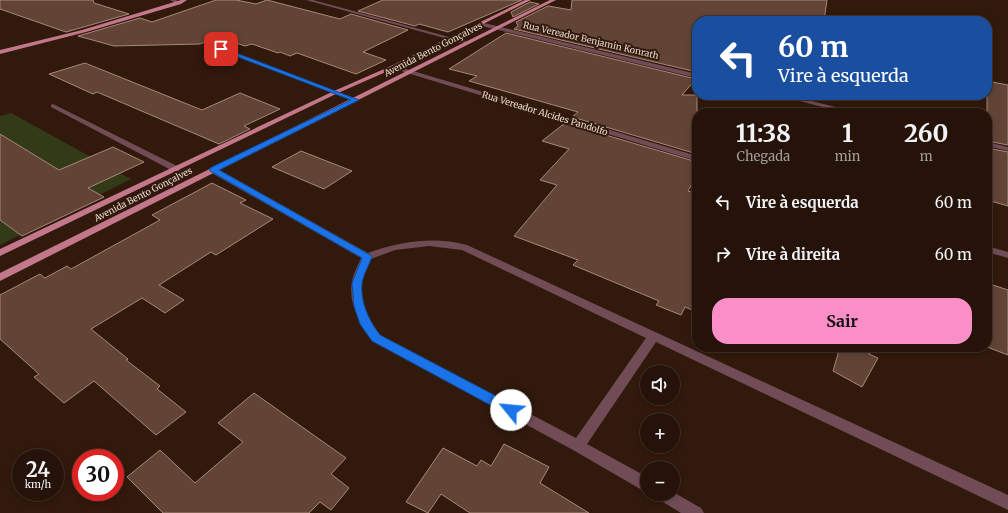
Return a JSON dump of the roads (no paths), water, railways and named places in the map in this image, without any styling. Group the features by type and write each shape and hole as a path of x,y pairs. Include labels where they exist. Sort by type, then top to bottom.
{"main road":[{"path":"14,42 111,18 167,0"},
{"name":"Avenida Bento Gonçalves","path":"0,253 336,92 393,67 529,0"},
{"name":"Avenida Bento Gonçalves","path":"0,277 554,0"},
{"path":"0,52 84,31 182,2"}],"street":[{"path":"172,0 182,2"},
{"path":"308,0 468,43"},
{"name":"Rua Vereador Benjamin Konrath","path":"480,24 692,75"},
{"path":"221,49 356,100"},
{"name":"Rua Vereador Alcides Pandolfo","path":"393,67 692,157"},
{"path":"800,100 834,108"},
{"path":"53,106 176,169"},
{"path":"992,145 1008,149"},
{"path":"213,170 367,257"},
{"path":"640,481 578,446 376,338 365,324 359,306 357,283 367,257 394,247 429,243 464,247 652,337 1008,503"},
{"path":"992,250 1008,255"},
{"path":"578,446 652,337"},
{"path":"675,501 696,513"}]}
